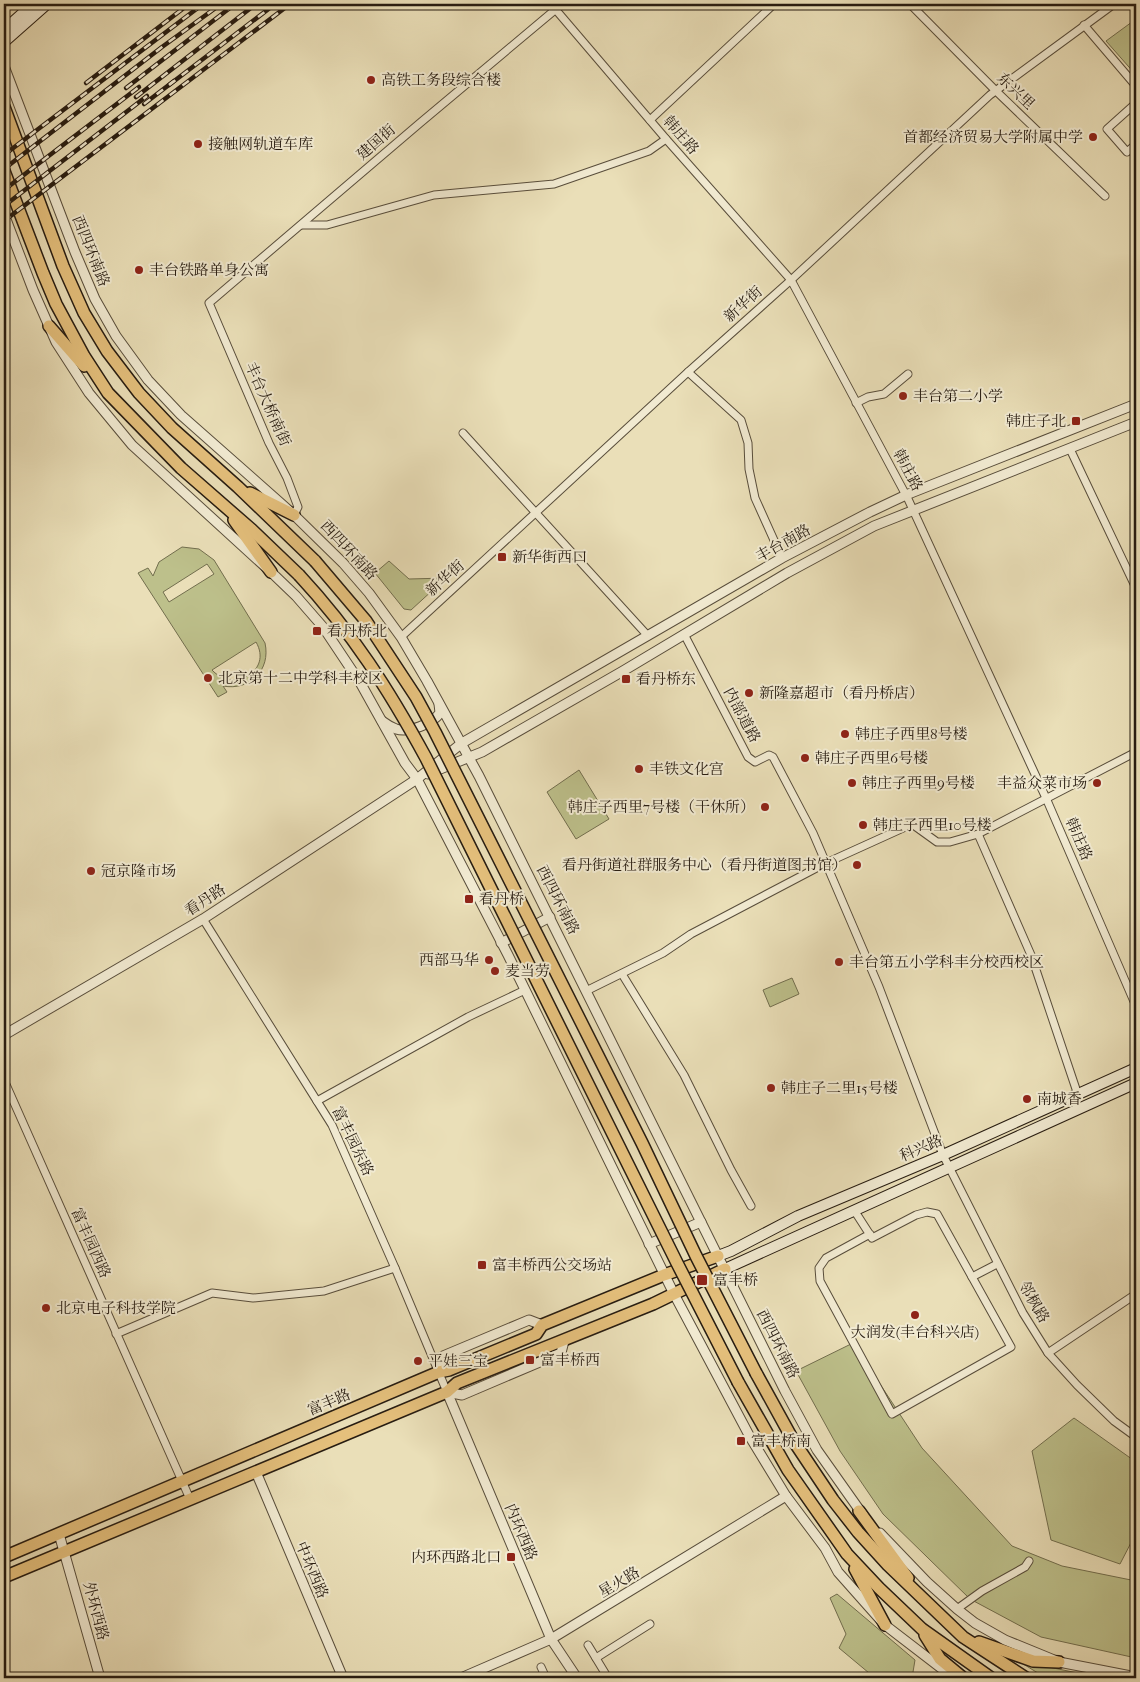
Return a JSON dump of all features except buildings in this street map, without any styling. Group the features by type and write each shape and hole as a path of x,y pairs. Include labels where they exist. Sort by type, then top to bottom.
{"main road":[{"path":"4,42 15,26 39,5"},
{"path":"4,30 15,26"},
{"name":"西四环南路","path":"4,108 63,266 84,313 98,336 139,393 172,428 238,486 315,561 366,621 416,696 642,1143 696,1256 793,1440 833,1500 858,1532 930,1607 963,1637 1026,1678"},
{"path":"4,171 42,273 56,304 84,356 108,393"},
{"path":"49,326 108,393 181,468 252,530 299,575 358,646 394,699 426,758 738,1382 788,1470 847,1554 885,1625"},
{"path":"238,486 294,515"},
{"path":"223,504 271,572"},
{"name":"科兴路","path":"718,1256 798,1216 943,1155 1136,1068"},
{"name":"科兴路","path":"725,1270 1136,1083"},
{"name":"富丰路","path":"4,1557 439,1372 449,1370 536,1334 542,1325 664,1275 718,1256"},
{"path":"4,1577 447,1392 457,1384 554,1343 564,1341 725,1270"},
{"path":"859,1511 930,1607"},
{"path":"847,1554 922,1629 991,1678"},
{"path":"922,1629 940,1659 955,1678"},
{"path":"963,1637 1033,1661 1059,1662"}],"street":[{"name":"建国街","path":"209,303 562,4"},
{"path":"650,120 774,4"},
{"name":"东兴里","path":"910,4 1105,196"},
{"name":"新华街","path":"401,637 688,372 792,280 996,90 1114,4"},
{"name":"韩庄路","path":"556,10 666,139 792,280 906,495 1046,798 1136,1006"},
{"path":"1084,25 1136,86"},
{"name":"西四环南路","path":"4,66 75,252 95,299 116,336 148,380 181,415 294,515 356,578 401,637 470,758 772,1367 817,1450 859,1511 927,1582 975,1623 1005,1640 1059,1662 1136,1677"},
{"path":"1136,103 1107,129 1127,152 1136,144"},
{"path":"302,225 327,225 434,195 554,184 648,151 666,139"},
{"path":"4,214 49,326 65,358 89,393 132,445 296,596 323,627 344,658 416,779 501,942 664,1275 750,1437 786,1496 825,1548 838,1572 885,1625 955,1678"},
{"name":"丰台大桥南街","path":"209,303 269,443 288,478 298,507 294,515"},
{"path":"688,372 741,420 748,442 748,469 755,498 782,558"},
{"path":"856,403 868,397 884,394 908,374"},
{"name":"丰台南路","path":"416,779 462,743 782,558 906,495 1136,404"},
{"name":"丰台南路","path":"416,779 470,758 523,729 795,568 874,526 912,509 1136,422"},
{"path":"463,433 648,636"},
{"path":"1070,449 1136,588"},
{"name":"内部道路","path":"684,634 748,758 755,762 769,754 772,757 812,829 826,863"},
{"path":"382,720 395,729 403,730 420,726 436,718 440,713 437,698"},
{"path":"586,991 663,953 691,934 826,863 912,824 937,842 950,842 978,834 1136,752"},
{"name":"看丹路","path":"4,1035 203,919 416,779"},
{"path":"978,834 1031,955 1078,1095"},
{"name":"邻枫路","path":"826,863 879,987 943,1155 1023,1313 1048,1353 1077,1385 1114,1421 1136,1437"},
{"path":"501,942 550,918"},
{"name":"富丰园东路","path":"203,919 332,1124 396,1268 447,1392"},
{"path":"622,974 684,1075 751,1206"},
{"path":"318,1101 468,1017 525,990"},
{"name":"富丰园西路","path":"4,1080 190,1499"},
{"path":"854,1210 871,1236"},
{"path":"927,1212 937,1214 972,1276 1011,1347 892,1414 820,1281 819,1268 826,1258 916,1215 927,1212"},
{"path":"649,1244 701,1222"},
{"path":"972,1276 997,1264"},
{"path":"116,1334 212,1294 253,1298 324,1291 396,1268"},
{"path":"1048,1353 1136,1294"},
{"name":"内环西路","path":"447,1392 551,1639 577,1678"},
{"name":"中环西路","path":"256,1472 344,1678"},
{"name":"星火路","path":"461,1678 551,1639 786,1496"},
{"name":"外环西路","path":"59,1534 100,1678"},
{"path":"958,1609 982,1591 1025,1567 1029,1561"},
{"path":"596,1658 650,1624"},
{"path":"588,1645 608,1678"},
{"path":"541,1667 546,1678"}],"green space":[{"path":"1136,19 1136,75 1106,41"},
{"path":"182,547 199,549 214,560 265,643 265,662 261,670 250,682 233,687 223,686 227,692 218,697 138,573 148,568 153,576 159,562","holes":["207,564 214,574 169,602 163,592","256,642 260,652 259,662 255,670 248,676 240,679 230,679 221,677 212,670"]},
{"path":"389,561 409,579 446,578 411,610 404,609 375,573"},
{"path":"579,770 609,819 576,839 547,792"},
{"path":"792,978 799,994 770,1007 763,990"},
{"path":"853,1343 922,1448 1012,1546 1062,1566 1136,1581 1136,1658 1041,1637 970,1599 883,1514 840,1451 796,1371"},
{"path":"1074,1418 1136,1462 1136,1533 1120,1564 1051,1540 1032,1451"},
{"path":"837,1594 915,1660 912,1678 875,1678 839,1648 846,1634 830,1598"},
{"path":"1007,1654 1034,1664 1102,1678 1046,1678"}],"railway":[{"path":"86,83 189,4"},
{"path":"4,155 203,4"},
{"path":"4,169 221,4"},
{"path":"126,88 235,4"},
{"path":"136,97 256,4"},
{"path":"169,85 275,4"},
{"path":"4,221 290,4"},
{"path":"144,104 174,81"},
{"path":"4,190 139,87"},
{"path":"4,206 147,96"}],"place":[{"name":"高铁工务段综合楼","path":"371,80"},
{"name":"首都经济贸易大学附属中学","path":"1093,137"},
{"name":"接触网轨道车库","path":"198,144"},
{"name":"丰台铁路单身公寓","path":"139,270"},
{"name":"丰台第二小学","path":"903,396"},
{"name":"韩庄子北","path":"1076,421"},
{"name":"新华街西口","path":"502,557"},
{"name":"看丹桥北","path":"317,631"},
{"name":"北京第十二中学科丰校区","path":"208,678"},
{"name":"看丹桥东","path":"626,679"},
{"name":"新隆嘉超市（看丹桥店）","path":"749,693"},
{"name":"韩庄子西里8号楼","path":"845,734"},
{"name":"韩庄子西里6号楼","path":"805,758"},
{"name":"丰铁文化宫","path":"639,769"},
{"name":"韩庄子西里9号楼","path":"852,783"},
{"name":"丰益众菜市场","path":"1097,783"},
{"name":"韩庄子西里7号楼（干休所）","path":"765,807"},
{"name":"韩庄子西里10号楼","path":"863,825"},
{"name":"看丹街道社群服务中心（看丹街道图书馆）","path":"857,865"},
{"name":"冠京隆市场","path":"91,871"},
{"name":"看丹桥","path":"469,899"},
{"name":"西部马华","path":"489,960"},
{"name":"丰台第五小学科丰分校西校区","path":"839,962"},
{"name":"麦当劳","path":"495,971"},
{"name":"韩庄子二里15号楼","path":"771,1088"},
{"name":"南城香","path":"1027,1099"},
{"name":"富丰桥西公交场站","path":"482,1265"},
{"name":"富丰桥","path":"702,1280"},
{"name":"北京电子科技学院","path":"46,1308"},
{"name":"大润发(丰台科兴店)","path":"915,1315"},
{"name":"富丰桥西","path":"530,1360"},
{"name":"平娃三宝","path":"418,1361"},
{"name":"富丰桥南","path":"741,1441"},
{"name":"内环西路北口","path":"511,1557"}]}
